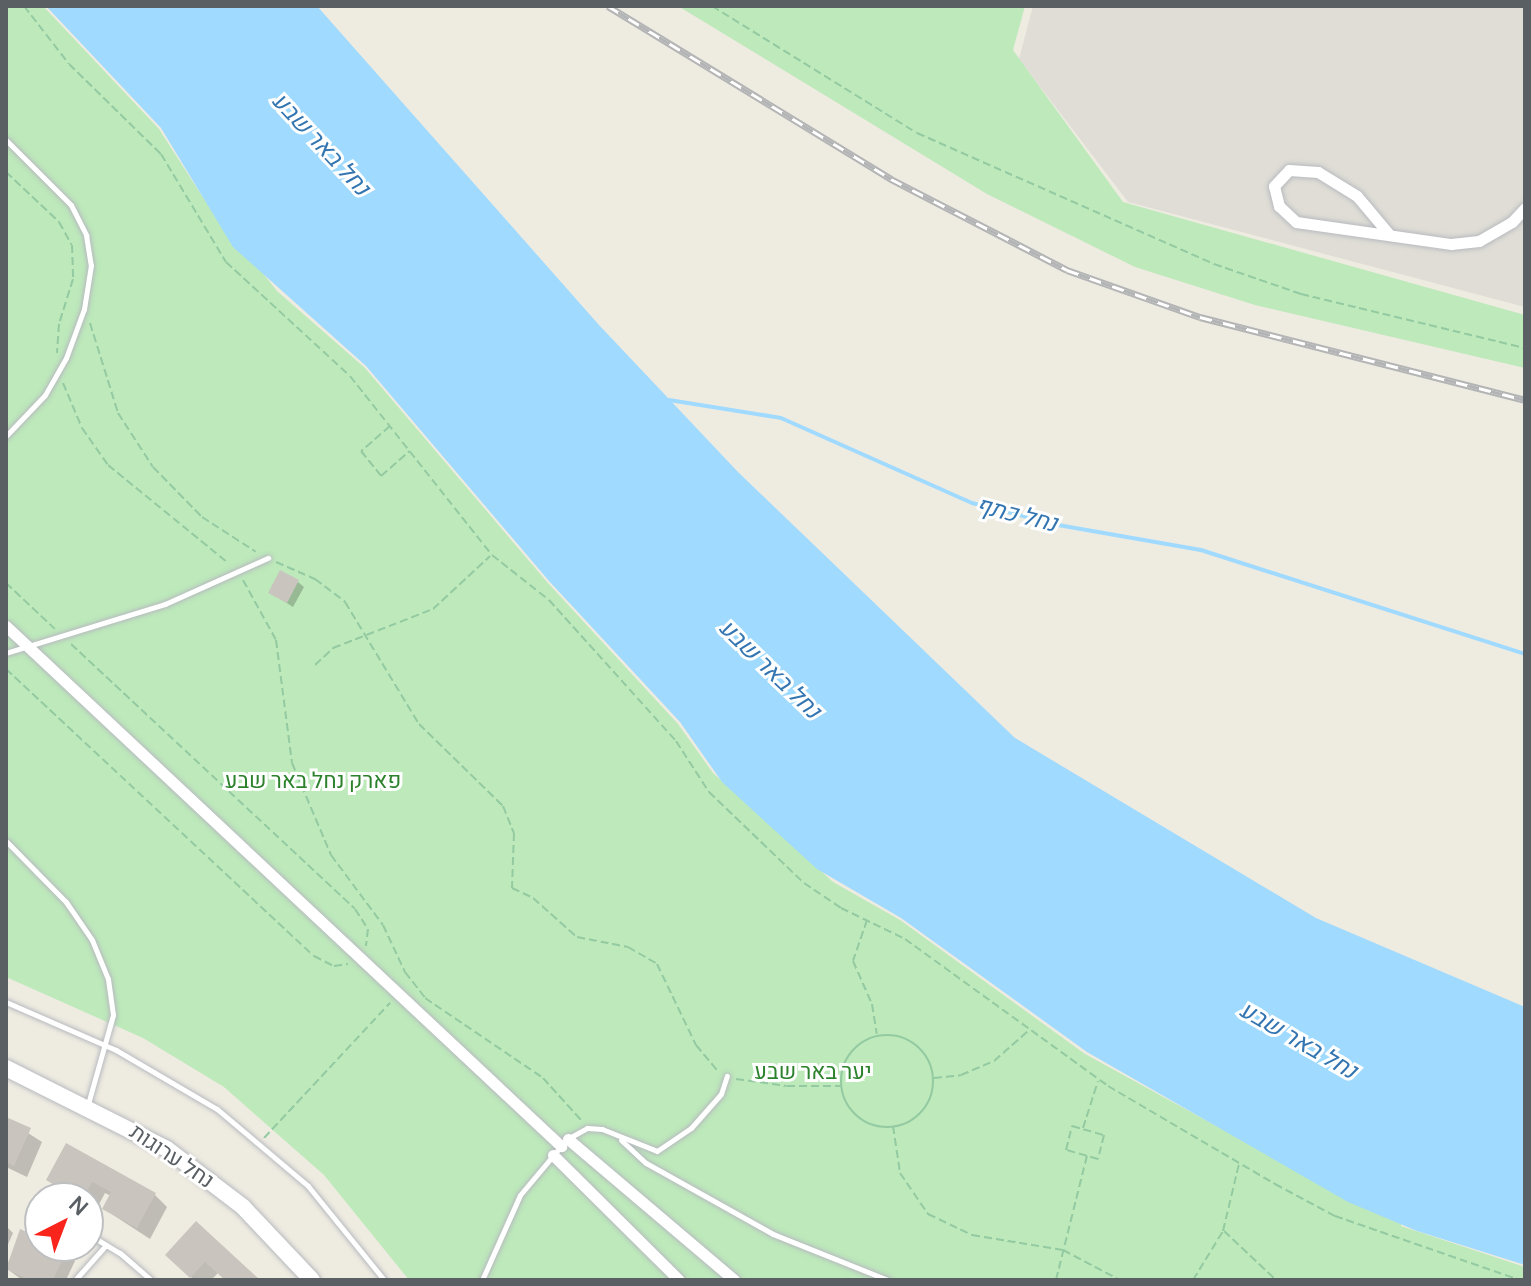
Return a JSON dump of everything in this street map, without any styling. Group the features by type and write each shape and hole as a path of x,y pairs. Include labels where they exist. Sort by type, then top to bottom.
{"street":[{"path":"1388,233 1357,196 1318,172 1289,170 1274,186 1279,206 1296,222 1451,244 1479,241 1512,222 1525,208"},
{"path":"6,626 561,1147 679,1280"},
{"name":"נחל ערוגות","path":"6,1068 88,1105 207,1177 277,1240 312,1280"},
{"path":"561,1147 734,1280"}],"lane":[{"path":"6,140 60,190 80,220 91,265 87,298 59,371 45,395 6,436"},
{"path":"6,653 60,634 157,607 238,574 268,558"},
{"path":"6,841 66,902 92,940 108,979 113,1015 88,1105"},
{"path":"6,1002 106,1046 185,1087 260,1142 335,1216 384,1280"},
{"path":"482,1280 520,1195 561,1147 587,1128 614,1135 642,1150 657,1151 671,1145 721,1094 727,1076"},
{"path":"614,1135 646,1163 773,1234 888,1280"},
{"path":"75,1280 106,1245 151,1280"}],"path":[{"path":"24,6 69,64 161,154 226,262 334,359 391,425 492,555 549,600 676,741 709,792 804,883 841,908 905,939 1098,1079 1239,1163 1335,1216 1520,1280"},
{"path":"712,6 917,133 1214,264 1301,294 1525,348"},
{"path":"6,172 59,222 72,245 73,279 57,335 59,371 82,428 108,465 238,574 276,640 292,763 308,810 338,866 383,925 405,972 425,998 543,1078 587,1128"},
{"path":"87,298 106,384 134,441 202,517 268,558 335,593 369,635 419,724 508,814 514,833 512,888 533,898 577,937 628,947 657,964 699,1049 712,1067 727,1076 787,1086 841,1086"},
{"path":"391,425 361,451 381,476 411,450"},
{"path":"315,665 333,648 433,609 492,555"},
{"path":"6,583 355,909 368,929 359,957 334,966 314,956 6,669"},
{"path":"867,919 853,961 872,1004 877,1036"},
{"path":"260,1142 399,994"},
{"path":"933,1079 994,1061 1028,1031"},
{"path":"877,1036 898,1036 917,1046 933,1079 921,1112 893,1126 875,1126 856,1115 841,1086 848,1056 877,1036"},
{"path":"1083,1129 1098,1079"},
{"path":"893,1126 900,1173 928,1214 972,1235 1063,1250 1120,1280"},
{"path":"1072,1126 1104,1135 1098,1159 1087,1156 1066,1150 1072,1126"},
{"path":"1056,1280 1087,1156"},
{"path":"1193,1280 1223,1231 1239,1163"},
{"path":"1223,1231 1276,1280"}],"shaded area":[{"path":"1033,6 1525,6 1525,307 1128,202 1019,59"}],"green space":[{"name":"פארק נחל באר שבע","path":"6,6 43,6 159,129 204,199 277,291 365,368 547,582 678,724 713,773 833,882 900,920 1085,1054 1322,1184 1403,1220 1401,1226 1525,1267 1525,1280 409,1280 324,1175 224,1087 143,1038 6,977"},
{"path":"678,6 1025,6 1013,50 1123,202 1525,315 1525,368 1255,305 1135,267 987,194"}],"water":[{"name":"נחל באר שבע","path":"46,6 317,6 599,325 738,472 1015,738 1316,918 1525,1007 1525,1265 1417,1231 1348,1202 1087,1052 901,918 817,869 722,782 680,722 549,581 366,366 233,247 161,128"}],"building":[{"path":"280,570 299,580 287,603 268,593"},
{"path":"6,1117 31,1128 14,1166 6,1162"},
{"path":"66,1143 156,1193 137,1228 104,1210 111,1192 104,1188 104,1182 46,1180"},
{"path":"196,1221 260,1280 225,1280 205,1262 190,1278 165,1255"},
{"path":"20,1229 24,1231 24,1262 61,1262 53,1280 29,1280 6,1269"}],"waterway":[{"name":"נחל כתף","path":"669,400 781,418 972,503 1058,525 1201,550 1525,654"}],"railway":[{"path":"608,6 891,179 1067,270 1200,317 1525,400"}],"park label":[{"name":"יער באר שבע","path":"813,1072"}]}
